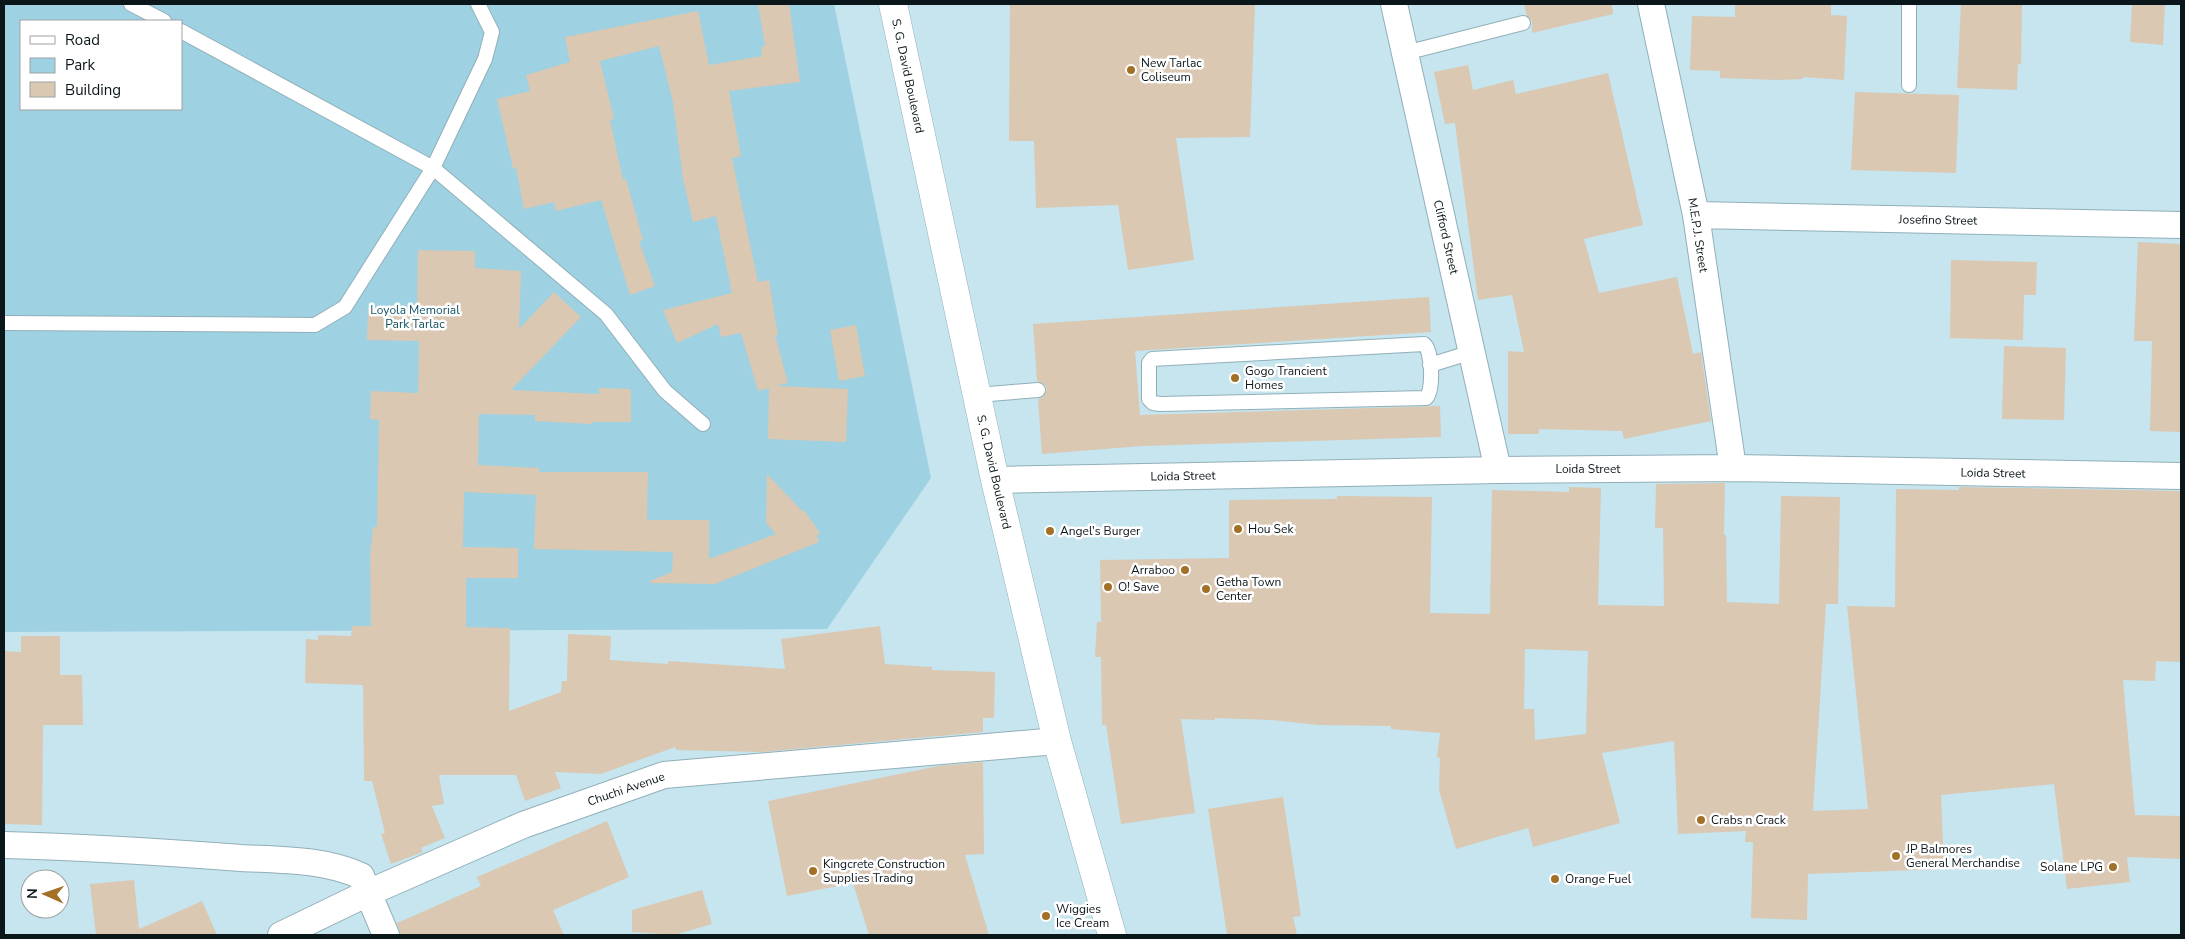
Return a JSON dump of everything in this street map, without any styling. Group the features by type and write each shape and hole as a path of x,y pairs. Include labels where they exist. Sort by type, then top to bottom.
{"street":[{"name":"S. G. David Boulevard","path":"893,4 995,480 1057,741 1112,935"},
{"name":"Clifford Street","path":"1394,4 1498,470"},
{"name":"M.E.P.J. Street","path":"1651,4 1696,216 1732,468"},
{"name":"Josefino Street","path":"1696,216 2181,225"},
{"name":"Loida Street","path":"995,480 1498,470 1732,468 2181,476"},
{"name":"Chuchi Avenue","path":"281,935 368,892 523,825 664,775 1057,741"},
{"path":"4,845 127,850 303,862 345,868 361,876 386,935"}],"lane":[{"path":"131,4 162,20"},
{"path":"4,323 315,325 345,307 433,168 485,59 492,32 478,4"},
{"path":"1909,4 1909,85"},
{"path":"1405,53 1523,23"},
{"path":"182,31 433,168 606,314 665,391 703,424"},
{"path":"1424,344 1429,350 1430,365 1430,391 1426,398 1160,404 1153,403 1149,399 1143,383 1152,359 1424,344"},
{"path":"1430,365 1472,352"},
{"path":"977,395 1038,390"}],"green space":[{"name":"Loyola Memorial Park Tarlac","path":"4,4 834,4 931,478 827,629 4,632"}],"building":[{"path":"758,4 789,4 800,82 729,91 741,156 732,158 758,282 769,280 778,335 775,335 788,383 776,386 848,389 846,442 768,439 769,388 758,391 741,333 721,337 718,324 677,343 663,310 732,293 716,216 693,222 683,179 673,102 659,46 600,61 614,119 610,120 623,180 626,179 643,240 639,241 655,286 630,295 601,200 556,211 554,202 524,209 516,168 513,168 497,99 530,91 526,75 570,62 565,37 698,11 709,65 762,56 761,47 765,46"},
{"name":"New Tarlac Coliseum","path":"1010,4 1255,4 1250,137 1176,138 1194,260 1128,270 1118,205 1036,208 1034,141 1009,141"},
{"path":"1524,4 1612,4 1613,14 1532,33 1532,21 1527,16"},
{"path":"1735,4 1831,4 1831,15 1847,16 1844,80 1803,77 1803,79 1778,80 1720,78 1720,71 1690,70 1692,16 1735,17"},
{"path":"1961,4 2022,4 2021,64 2018,64 2017,90 1957,88"},
{"path":"2132,4 2165,4 2163,45 2130,42"},
{"path":"1468,65 1473,90 1513,80 1516,94 1608,73 1643,225 1584,239 1599,293 1677,277 1693,354 1701,352 1711,421 1624,439 1622,431 1539,429 1539,434 1508,434 1508,351 1524,352 1512,295 1478,300 1455,123 1445,124 1434,72"},
{"path":"1855,92 1959,95 1956,173 1851,170"},
{"path":"2138,242 2181,244 2181,432 2150,431 2152,341 2134,341"},
{"path":"418,250 475,251 475,268 521,271 519,329 554,292 581,317 511,390 599,394 599,388 631,389 631,422 592,422 592,424 535,421 535,415 479,414 478,465 539,468 539,472 648,472 647,520 709,520 709,559 776,534 766,523 767,474 803,512 804,510 820,533 817,536 819,542 715,584 650,583 650,581 672,572 673,552 534,549 536,495 464,492 463,547 518,548 518,578 466,578 466,627 510,628 509,711 561,692 562,681 567,681 568,634 611,636 610,660 668,664 668,661 785,669 781,639 880,626 885,664 932,667 932,670 995,672 994,718 983,718 983,732 761,752 676,750 675,747 601,774 555,772 561,788 525,801 516,775 439,775 444,804 432,806 445,838 421,848 423,852 391,864 381,834 385,833 372,781 364,781 363,685 305,683 306,639 318,640 318,635 351,636 352,626 371,626 370,555 373,527 377,527 379,420 370,419 371,391 418,393 419,341 367,340 368,308 417,309"},
{"path":"1951,260 2037,262 2036,295 2024,295 2023,340 1950,338"},
{"path":"1429,297 1431,332 1135,351 1140,415 1440,406 1441,437 1142,446 1042,454 1038,399 1043,397 1047,390 1045,385 1037,381 1033,324"},
{"path":"856,325 865,376 839,381 830,330"},
{"path":"2004,346 2066,348 2064,420 2002,419"},
{"path":"1725,483 1724,535 1726,535 1727,602 1779,604 1781,496 1840,497 1838,604 1826,604 1813,811 1868,809 1847,606 1895,607 1896,489 1959,490 1959,487 2181,491 2181,662 2156,661 2155,681 2123,680 2135,815 2181,816 2181,859 2127,857 2130,882 2067,889 2054,784 1941,795 1944,869 1808,874 1807,920 1751,918 1753,842 1745,842 1746,831 1678,834 1674,741 1602,753 1620,823 1533,847 1528,828 1456,849 1439,790 1440,758 1437,757 1440,733 1391,729 1391,726 1319,725 1272,720 1215,718 1215,720 1181,719 1195,813 1121,824 1106,725 1102,725 1101,657 1095,657 1097,622 1101,622 1100,560 1229,558 1229,500 1337,499 1337,496 1432,497 1430,613 1490,614 1492,490 1569,492 1569,487 1601,488 1598,605 1664,606 1663,528 1655,528 1656,484","holes":["1525,649 1588,651 1586,734 1535,740 1534,709 1524,709"]},
{"path":"21,636 60,636 60,675 82,675 83,725 43,725 42,825 4,824 4,651 21,652"},
{"path":"983,762 984,854 965,855 989,935 869,935 853,883 787,896 768,801 938,766"},
{"path":"1283,797 1301,916 1293,917 1297,935 1227,935 1208,809"},
{"path":"607,821 629,877 553,910 564,935 401,935 397,923 481,886 477,877"},
{"path":"134,880 139,929 202,901 217,935 96,935 90,884"},
{"path":"702,890 712,924 674,935 632,932 632,910"}],"place":[{"name":"New Tarlac Coliseum","path":"1131,70"},
{"name":"Gogo Trancient Homes","path":"1235,378"},
{"name":"Hou Sek","path":"1238,529"},
{"name":"Angel's Burger","path":"1050,531"},
{"name":"Arraboo","path":"1185,570"},
{"name":"O! Save","path":"1108,587"},
{"name":"Getha Town Center","path":"1206,589"},
{"name":"Crabs n Crack","path":"1701,820"},
{"name":"JP Balmores General Merchandise","path":"1896,856"},
{"name":"Solane LPG","path":"2113,867"},
{"name":"Kingcrete Construction Supplies Trading","path":"813,871"},
{"name":"Orange Fuel","path":"1555,879"},
{"name":"Wiggies Ice Cream","path":"1046,916"}]}
